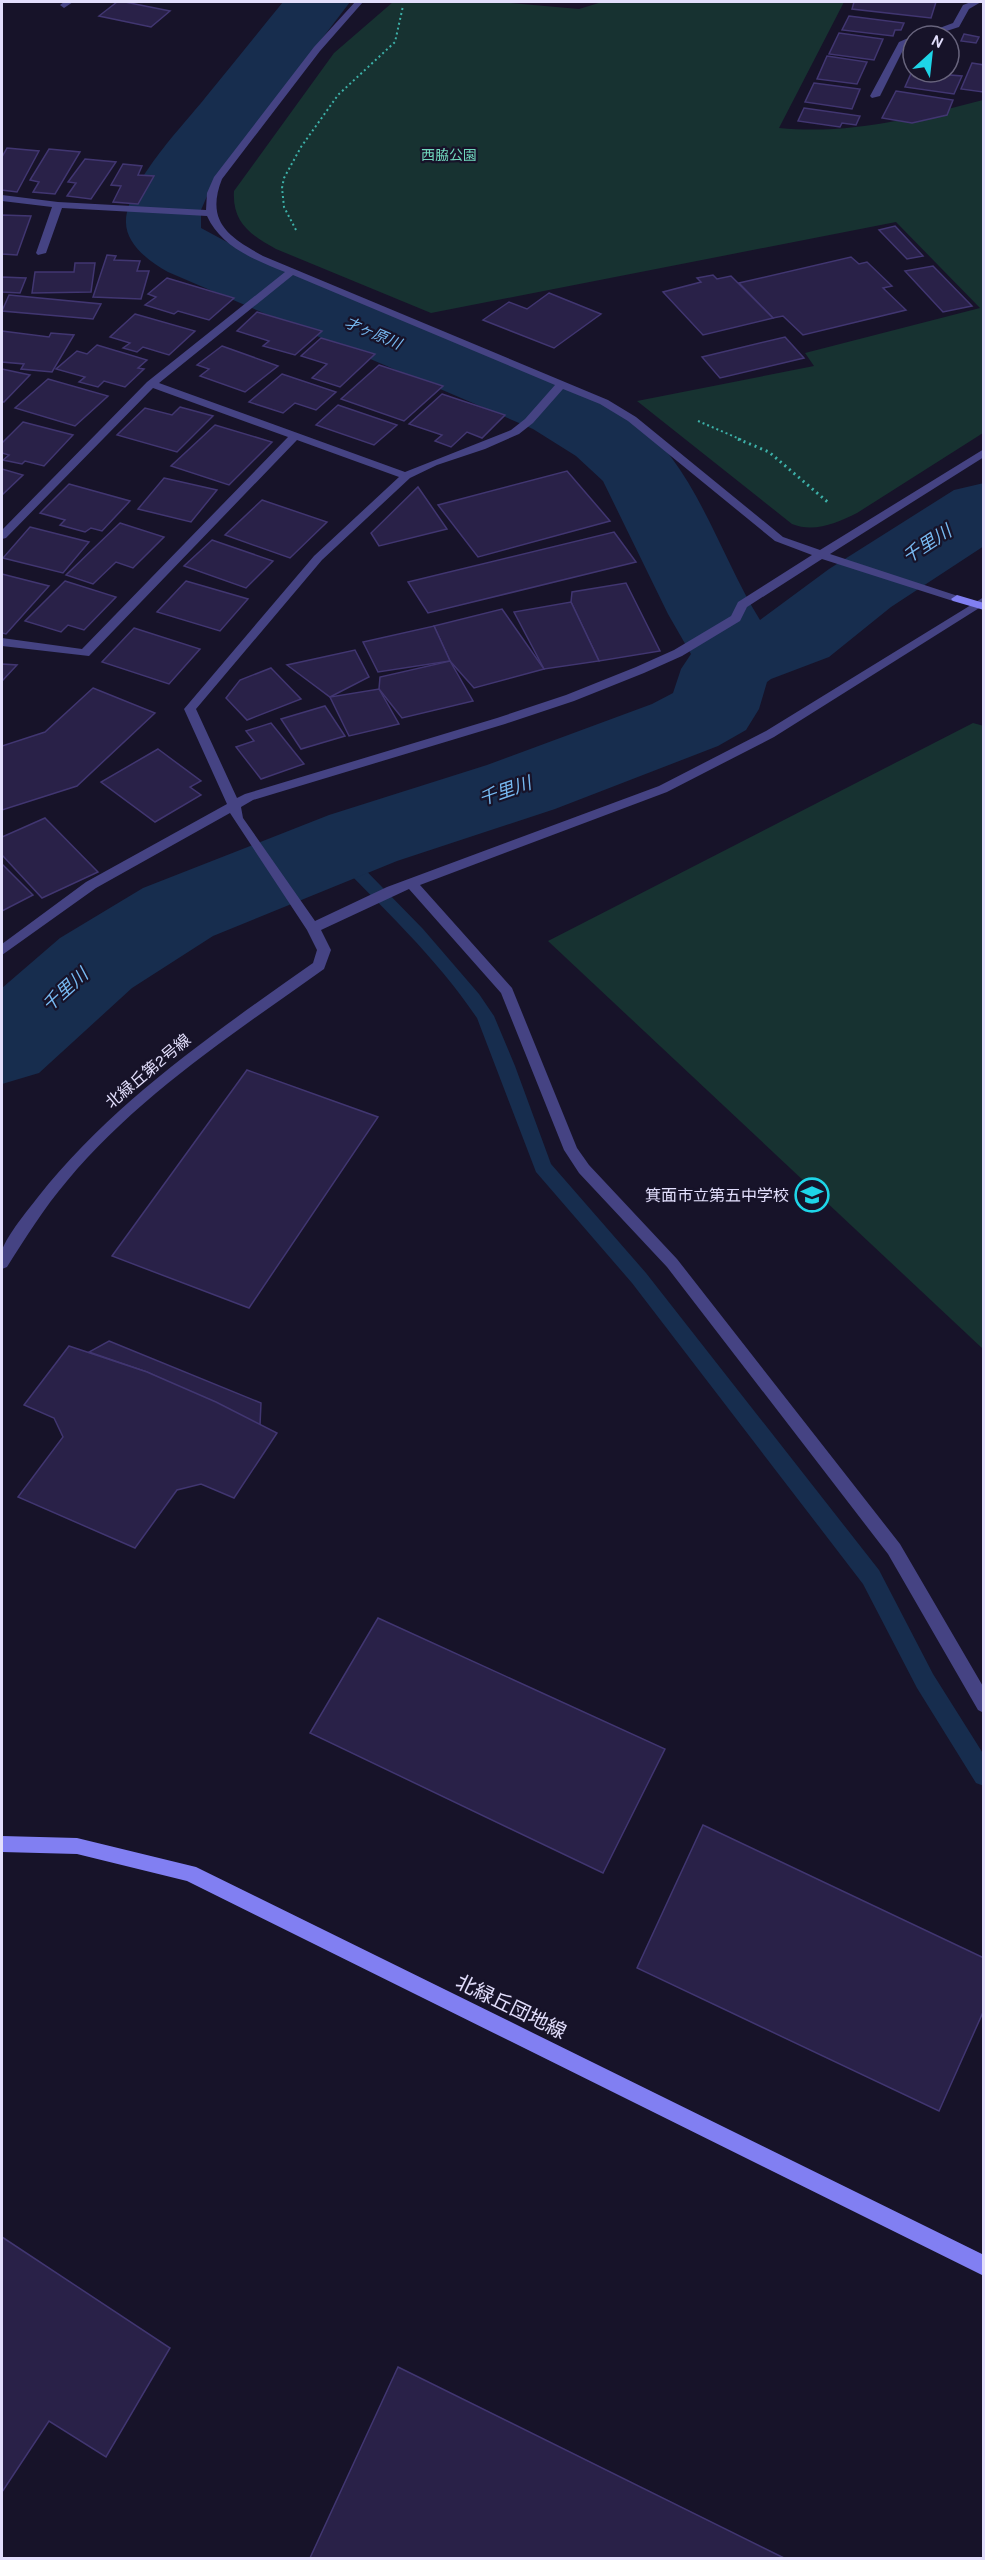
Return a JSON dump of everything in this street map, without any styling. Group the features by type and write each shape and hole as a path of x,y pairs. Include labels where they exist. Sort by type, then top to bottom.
{"street":[{"path":"360,2 317,49 217,179 209,201 211,213 222,232 236,246 621,411 779,539 846,564 981,604"},
{"path":"957,24 966,7 977,2"},
{"path":"875,96 901,46"},
{"path":"2,198 58,205 211,213"},
{"path":"41,253 58,205"},
{"path":"2,536 151,384 292,271"},
{"path":"151,384 406,476 432,463 482,447 515,432 562,384"},
{"path":"2,642 85,653 296,435"},
{"path":"2,950 91,885 235,812 249,797 570,698 640,670 736,618 742,605 984,452"},
{"name":"北緑丘第2号線","path":"2,1263 47,1195 105,1132 197,1052 319,966 324,950 313,928 235,812 190,709 318,558 406,476"},
{"path":"313,928 392,890 663,789 770,734 981,604"},
{"path":"411,883 507,991 571,1150 584,1168 672,1263 894,1549 984,1704"},
{"name":"北緑丘団地線","path":"2,1844 77,1846 190,1873 984,2266"}],"path":[{"path":"297,231 284,207 282,188 291,162 331,103 347,85 395,42 403,6"},
{"path":"692,418 769,452 814,492 862,529"}],"green space":[{"name":"西脇公園","path":"393,2 499,2 579,9 602,2 844,2 779,128 805,130 857,127 907,119 983,100 983,433 857,513 817,527 800,527 792,524 637,401 814,366 805,353 980,308 896,222 431,313 276,249 251,233 244,226 236,211 234,191 334,53"},
{"path":"973,723 984,726 983,1349 548,941"}],"building":[{"path":"117,2 170,11 151,27 99,16"},
{"path":"854,2 936,2 931,18 852,9"},
{"path":"849,16 904,23 901,24 901,30 895,30 893,36 842,30"},
{"path":"839,33 883,39 874,60 829,54"},
{"path":"964,34 979,37 976,43 961,41"},
{"path":"827,56 867,62 857,84 817,79"},
{"path":"972,63 984,65 983,92 961,89"},
{"path":"814,83 860,89 852,109 805,102"},
{"path":"906,84 958,84 954,94 905,87"},
{"path":"896,91 953,100 947,115 912,123 882,118"},
{"path":"804,108 860,116 856,125 842,123 840,127 798,121"},
{"path":"7,148 39,151 17,192 2,190 2,157"},
{"path":"49,149 80,152 55,194 33,192 39,182 30,180"},
{"path":"85,159 116,162 91,199 67,196 76,183 68,182"},
{"path":"123,164 142,166 138,175 154,176 138,204 113,202 121,186 111,185"},
{"path":"2,215 31,216 17,255 2,254"},
{"path":"895,226 923,256 907,259 879,230"},
{"path":"107,255 116,256 114,260 140,261 137,271 149,271 141,299 93,297"},
{"path":"851,257 859,264 867,262 892,286 883,288 906,310 803,335 783,316 773,318 739,283"},
{"path":"75,263 95,263 91,292 32,293 35,272 74,272"},
{"path":"933,266 972,306 943,312 905,271"},
{"path":"713,275 717,279 731,276 773,318 703,335 663,292 701,282 697,278"},
{"path":"2,277 26,278 20,293 2,292"},
{"path":"167,278 234,298 209,320 178,311 174,314 145,305 156,297 148,294"},
{"path":"549,293 601,314 554,348 483,320 509,302 527,309"},
{"path":"9,295 101,304 93,319 2,311"},
{"path":"257,312 322,331 295,355 263,346 269,341 237,331"},
{"path":"135,314 195,331 169,355 143,347 137,352 123,348 130,343 110,337"},
{"path":"2,331 49,337 51,333 74,335 52,372 21,369 24,364 2,362"},
{"path":"785,337 804,358 720,378 702,357"},
{"path":"321,338 375,354 340,387 312,378 327,364 301,356"},
{"path":"97,345 147,360 138,368 144,369 125,387 104,381 98,387 79,382 85,377 56,369 77,351 87,354"},
{"path":"222,346 278,366 245,392 200,376 209,369 197,365"},
{"path":"379,365 443,386 404,421 341,399"},
{"path":"2,369 30,375 4,402 2,402"},
{"path":"282,374 336,392 316,410 295,403 283,413 249,402"},
{"path":"48,379 108,396 75,426 15,408"},
{"path":"442,394 505,415 482,438 467,432 451,447 435,441 442,435 409,424"},
{"path":"338,405 397,425 374,445 316,425"},
{"path":"180,407 213,416 177,452 117,435 145,408 172,415"},
{"path":"23,422 73,435 44,466 25,461 22,464 3,460 9,455 2,453 2,443"},
{"path":"215,425 272,442 229,485 171,466"},
{"path":"2,469 23,475 2,495"},
{"path":"567,471 610,521 478,557 438,505"},
{"path":"164,478 217,490 191,522 138,509"},
{"path":"69,484 130,501 102,531 91,528 85,532 60,525 65,520 40,513"},
{"path":"418,487 447,529 379,546 371,533"},
{"path":"262,500 327,522 290,558 225,535"},
{"path":"120,523 164,537 133,568 116,562 93,584 66,575"},
{"path":"30,527 89,542 63,573 3,558"},
{"path":"614,532 636,562 428,613 408,582"},
{"path":"212,540 273,561 246,588 184,566"},
{"path":"2,574 49,586 6,634 2,633"},
{"path":"65,581 116,597 84,630 68,625 61,632 25,621"},
{"path":"186,581 248,599 220,631 157,612"},
{"path":"626,583 660,651 599,661 571,602 572,592"},
{"path":"571,602 599,661 544,669 514,612"},
{"path":"502,609 544,669 474,688 450,661 434,626"},
{"path":"434,626 450,661 378,672 363,642"},
{"path":"134,628 200,649 169,684 102,662"},
{"path":"355,650 369,677 330,697 287,665"},
{"path":"450,661 473,701 402,718 379,689 380,677"},
{"path":"2,664 17,665 2,681"},
{"path":"271,668 301,699 247,720 226,698 240,680"},
{"path":"93,688 155,713 77,786 2,810 2,746 45,732"},
{"path":"379,689 399,724 349,736 330,697"},
{"path":"325,706 345,736 301,749 281,719"},
{"path":"271,723 304,764 261,779 236,747 254,741 246,731"},
{"path":"158,749 201,781 190,787 201,795 155,822 101,782"},
{"path":"45,818 98,872 42,898 2,855 2,837"},
{"path":"2,864 33,895 2,911"},
{"path":"247,1070 378,1117 249,1308 112,1256"},
{"path":"109,1341 261,1403 260,1425 147,1372 89,1352"},
{"path":"69,1346 147,1372 216,1402 277,1433 234,1498 201,1484 177,1490 135,1548 18,1497 63,1437 54,1418 24,1405"},
{"path":"378,1618 665,1749 603,1873 310,1733"},
{"path":"703,1825 984,1958 984,2010 939,2111 637,1968"},
{"path":"2,2237 170,2348 106,2457 49,2421 2,2492"},
{"path":"398,2367 784,2558 310,2558"}],"waterway":[{"name":"才ヶ原川","path":"317,2 180,176 165,210 163,223 170,241 180,249 213,265 562,412 585,424 624,455 641,474 712,614 739,659"},
{"name":"千里川","path":"739,659 797,637 860,588 984,508"},
{"name":"千里川","path":"2,1046 96,963 178,912 363,838 521,787 685,725 713,709 726,669 739,659"},
{"path":"335,849 417,933 473,998 485,1016 506,1066 543,1167 639,1278 871,1577 925,1681 984,1776"}],"place":[{"name":"箕面市立第五中学校","path":"812,1195"}]}
